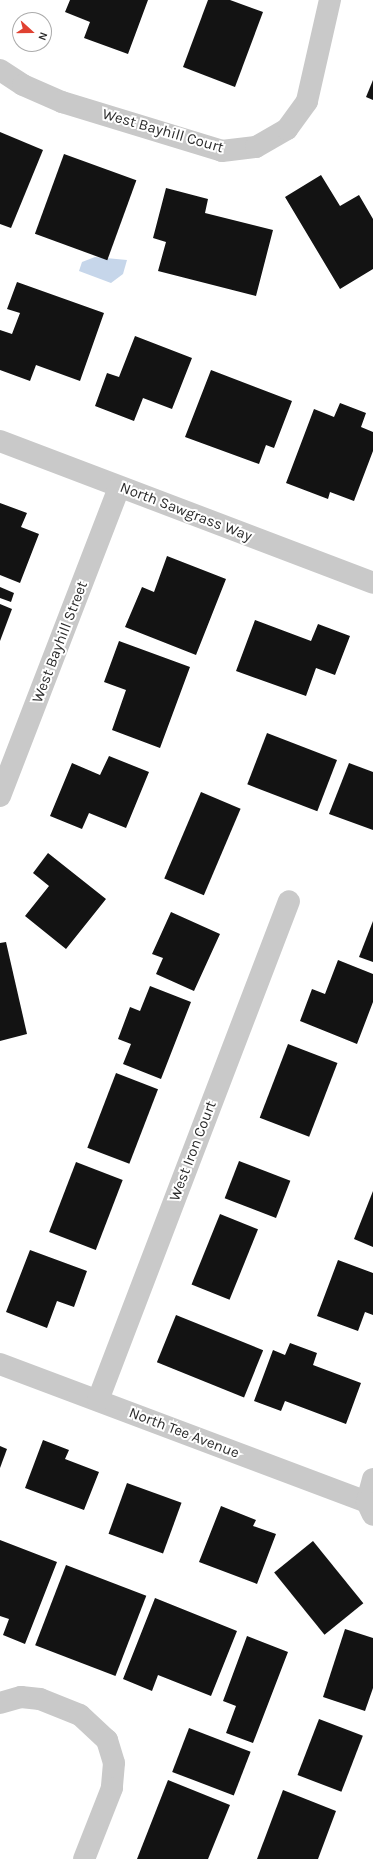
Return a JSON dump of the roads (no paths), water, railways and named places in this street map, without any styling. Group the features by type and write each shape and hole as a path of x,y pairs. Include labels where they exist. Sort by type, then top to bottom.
{"street":[{"name":"West Bayhill Court","path":"0,70 23,85 62,102 222,151 256,148 288,129 307,101 330,0"},
{"name":"North Sawgrass Way","path":"0,441 373,583"},
{"name":"West Bayhill Street","path":"0,796 119,487"},
{"name":"West Iron Court","path":"98,1400 289,901"},
{"name":"North Tee Avenue","path":"0,1364 98,1400 370,1508"},
{"path":"370,1508 373,1479"},
{"path":"1,1702 21,1697 40,1700 80,1715 108,1740 114,1763 112,1788 84,1859"}],"water":[{"path":"95,257 127,260 123,274 111,283 79,271 82,262"}]}
